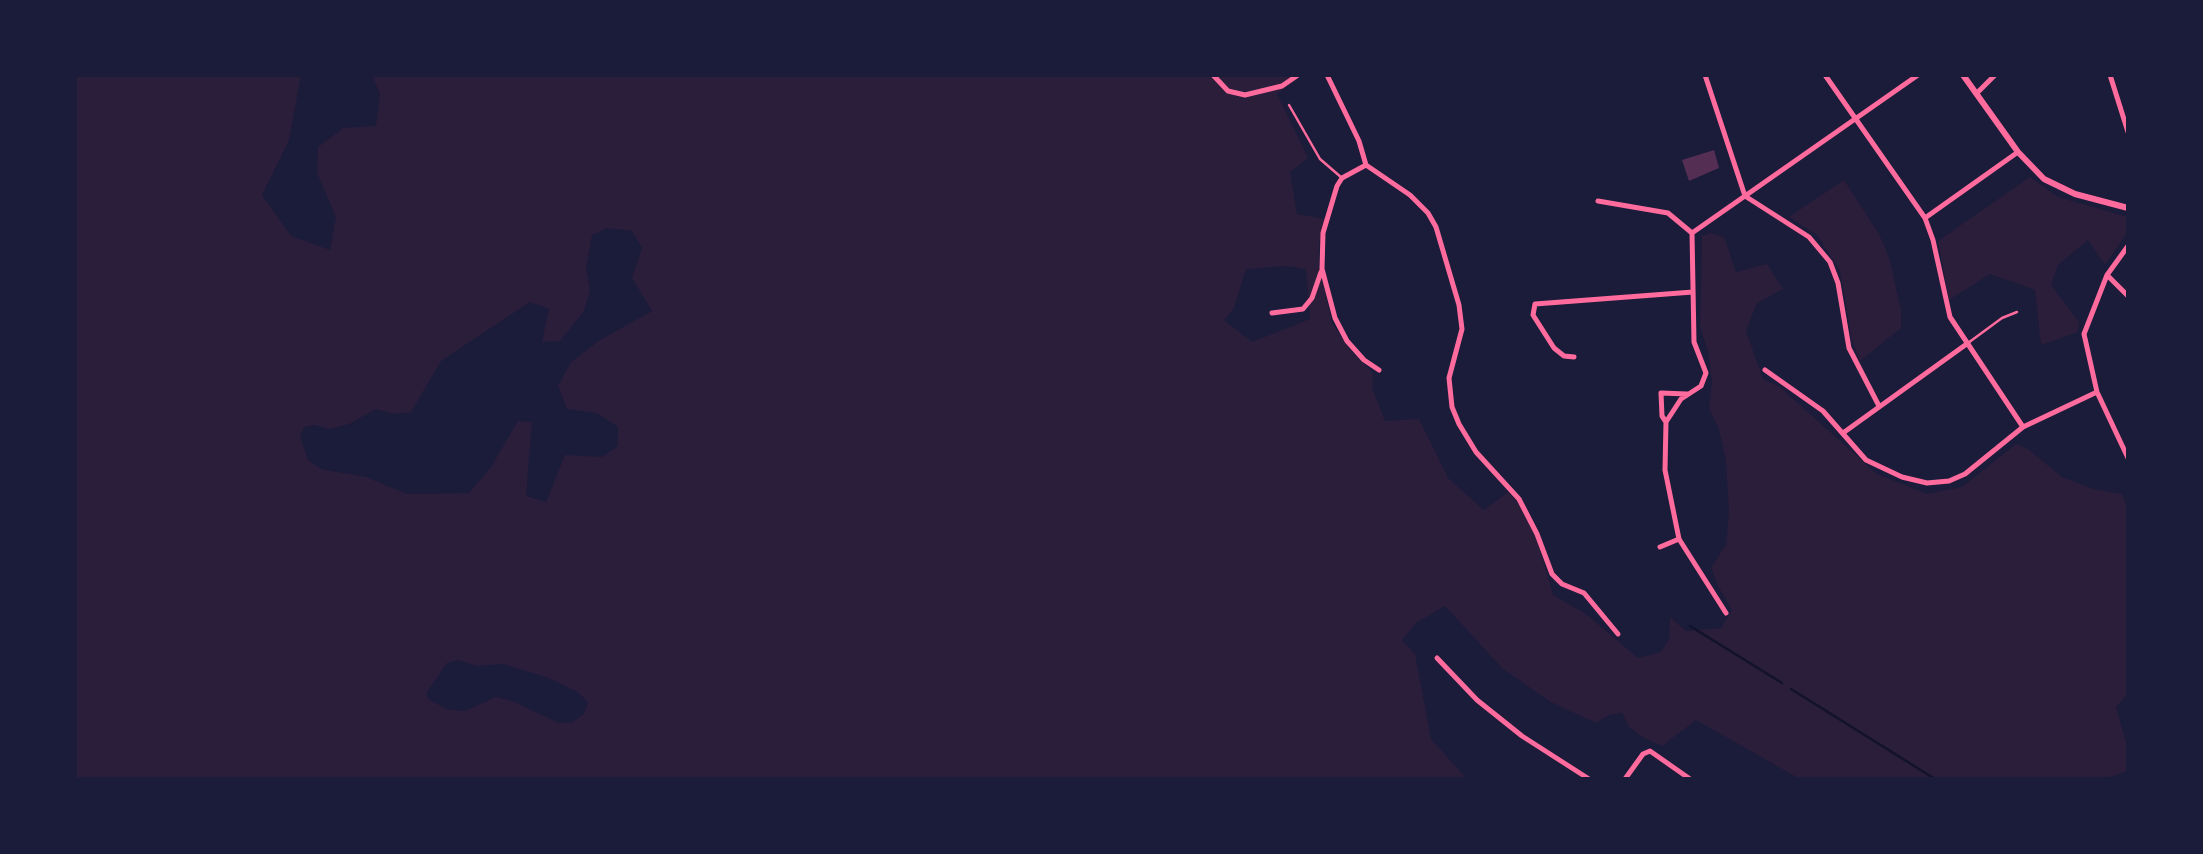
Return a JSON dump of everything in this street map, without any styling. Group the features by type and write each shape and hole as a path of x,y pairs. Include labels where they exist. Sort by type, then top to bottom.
{"street":[{"path":"1213,75 1228,91 1245,95 1282,86 1298,75"},
{"path":"1327,75 1366,165 1410,195 1428,213 1436,228 1459,305 1462,329 1449,385 1452,407 1459,424 1476,452 1519,499 1537,534 1552,574 1562,584 1584,593 1618,634"},
{"path":"1705,75 1745,196 1801,231 1826,255 1838,283 1849,348 1879,406"},
{"path":"1825,75 1925,218 1933,240 1945,306 2023,427"},
{"path":"1692,233 1918,75"},
{"path":"1963,75 2032,168 2055,186 2128,208"},
{"path":"1977,93 1995,75"},
{"path":"2110,75 2128,132"},
{"path":"1925,218 2018,152"},
{"path":"1366,165 1342,178 1331,202 1323,233 1322,269 1335,318 1347,341 1379,370"},
{"path":"1598,201 1668,213 1692,233 1695,348 1706,373 1701,386 1676,403 1666,422 1665,470 1679,539 1726,613"},
{"path":"2128,246 2107,275 2084,334 2097,392 2128,458"},
{"path":"1272,313 1303,309 1312,298 1322,269"},
{"path":"2107,275 2128,296"},
{"path":"1574,357 1564,356 1554,348 1533,315 1535,303 1693,292"},
{"path":"1843,433 1968,343"},
{"path":"1765,370 1813,402 1866,460 1902,477 1937,483 1965,474 2023,427 2097,392"},
{"path":"1666,422 1662,416 1661,393 1687,394"},
{"path":"1660,547 1679,539"},
{"path":"1437,657 1477,700 1522,736 1589,779"},
{"path":"1625,779 1643,754 1650,751 1690,779"}],"lane":[{"path":"1289,105 1320,159 1342,178"},
{"path":"1968,343 2002,318 2017,312"}],"shaded area":[{"path":"75,75 301,75 289,140 262,195 291,236 330,250 336,217 317,173 318,147 343,128 376,126 380,94 372,75 1303,75 1277,94 1308,158 1290,172 1297,214 1325,219 1319,243 1319,267 1332,323 1349,349 1373,373 1372,388 1385,421 1419,419 1448,478 1484,510 1508,492 1519,504 1535,532 1553,595 1586,614 1638,658 1661,652 1669,639 1670,617 1686,631 1721,628 1732,610 1711,567 1726,545 1729,511 1726,461 1719,429 1709,408 1712,382 1708,351 1700,328 1702,236 1710,233 1724,237 1736,272 1767,264 1783,289 1757,303 1746,331 1763,379 1780,387 1877,474 1927,494 1962,487 2016,444 2028,449 2062,477 2094,489 2122,494 2128,511 2128,694 2116,707 2128,749 2128,771 2104,779 1800,779 1696,720 1662,746 1629,727 1622,713 1609,715 1596,723 1551,702 1503,669 1445,606 1416,623 1402,640 1415,654 1431,739 1467,779 75,779","holes":["607,228 632,231 642,248 632,278 652,311 600,340 571,362 558,386 567,409 597,413 618,427 618,446 602,457 565,455 546,502 526,496 532,422 518,421 491,467 469,493 407,494 366,477 321,469 308,460 300,437 304,427 315,425 330,429 349,424 376,409 393,414 411,412 441,361 530,302 549,309 542,342 560,341 584,311 590,290 586,268 592,235","1286,266 1306,269 1310,319 1252,342 1224,320 1234,308 1246,269","459,660 476,666 503,664 546,677 576,691 588,702 584,714 571,723 559,723 512,701 496,697 465,711 447,709 428,699 427,692 447,663"]},
{"path":"2030,177 2058,197 2128,217 2127,233 2105,265 2088,240 2058,265 2051,285 2079,322 2078,332 2041,345 2035,290 1990,274 1949,300 1938,241"},
{"path":"1844,180 1879,234 1889,257 1901,310 1901,328 1860,361 1852,341 1840,271 1817,235 1789,217"}],"building":[{"path":"1714,150 1719,168 1689,181 1682,160"}],"waterway":[{"path":"1690,626 1782,683"},
{"path":"1791,689 1935,779"}]}
